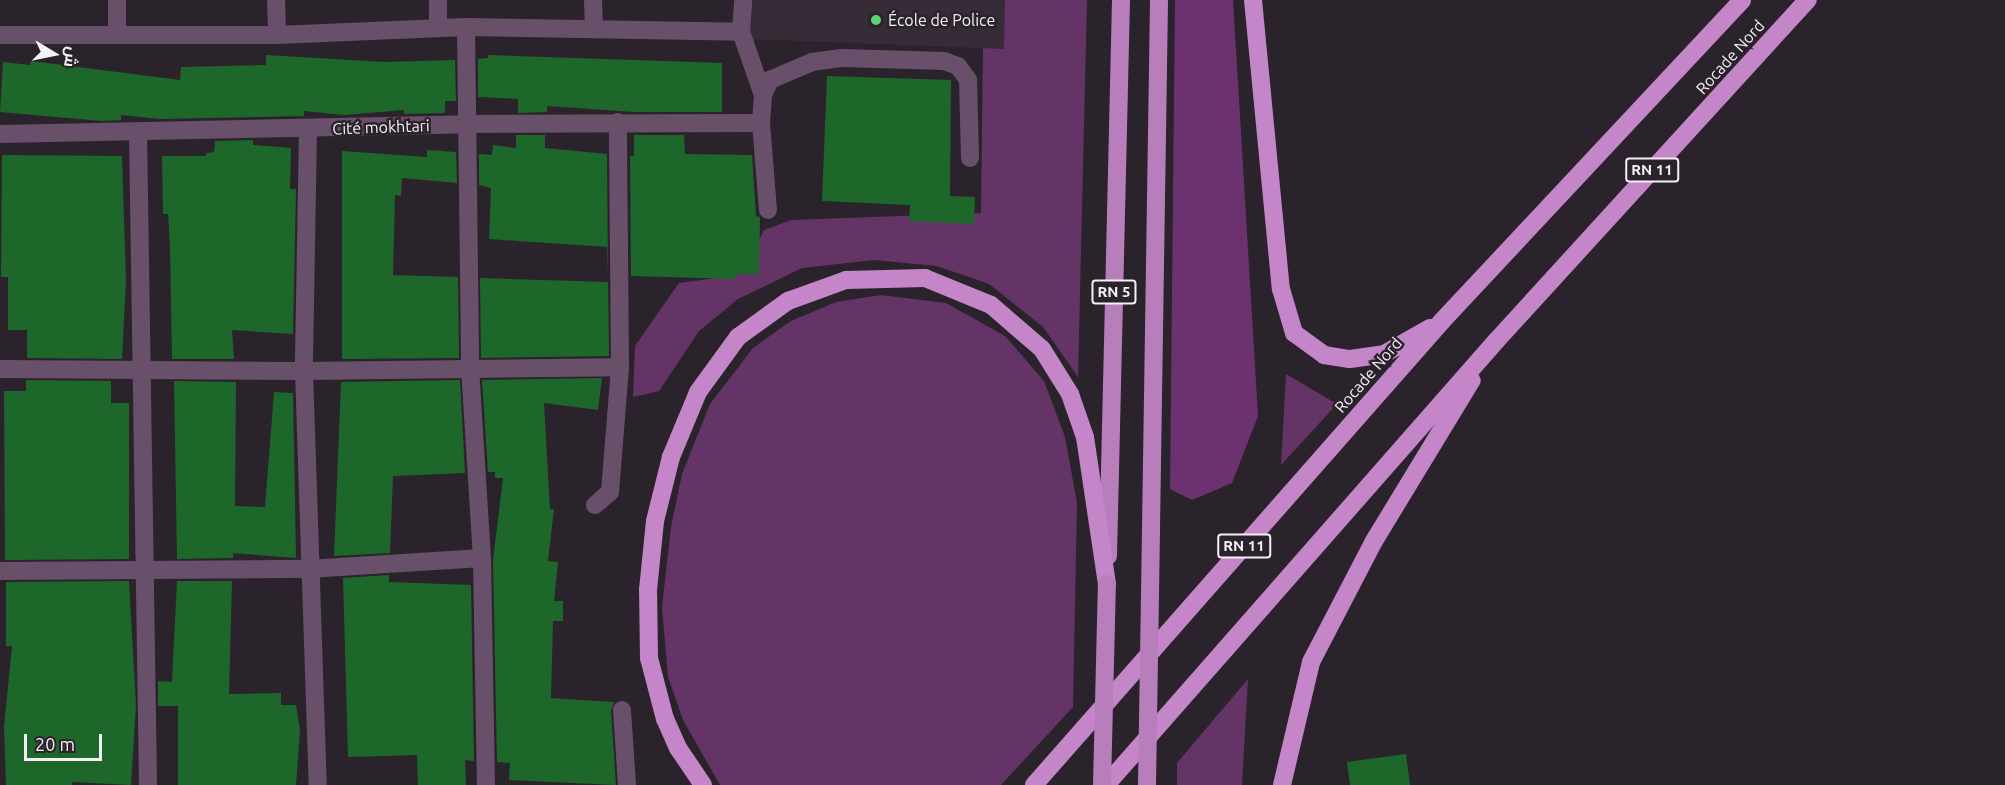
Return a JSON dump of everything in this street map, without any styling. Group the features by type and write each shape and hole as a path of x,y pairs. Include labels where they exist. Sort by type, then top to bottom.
{"highway":[{"name":"RN 5","path":"1104,785 1121,0"},
{"name":"RN 5","path":"1147,785 1159,0"},
{"path":"1253,0 1281,289 1294,333 1324,355 1350,360 1384,354 1442,321"},
{"name":"Rocade Nord","path":"1034,785 1442,321 1742,0"},
{"name":"Rocade Nord","path":"1104,785 1497,340 1808,0"},
{"path":"703,785 678,748 665,719 649,658 648,590 657,510 671,457 698,392 738,337 788,302 846,280 925,278 991,305 1042,350 1070,394 1085,437 1107,584"},
{"path":"1282,785 1311,662 1374,541 1497,340"},
{"path":"678,748 687,785"},
{"path":"1026,785 1046,771"}],"street":[{"path":"117,0 117,34"},
{"path":"276,0 277,35"},
{"path":"438,0 438,28"},
{"path":"594,0 594,29"},
{"path":"743,0 741,32 763,95"},
{"path":"0,35 277,35 466,27 741,32"},
{"path":"466,27 469,124 470,368 482,558 486,785"},
{"path":"768,210 761,123 763,95 770,80 812,62 842,58 944,61 958,66 968,80 970,158"},
{"path":"595,505 610,492 620,367 618,122"},
{"name":"Cité mokhtari","path":"0,134 308,130 469,124 761,123"},
{"path":"308,130 304,372 308,569 318,785"},
{"path":"138,132 148,785"},
{"path":"0,369 304,372 620,367"},
{"path":"0,572 143,568 308,569 482,558"},
{"path":"622,710 627,785"}],"shaded area":[{"name":"École de Police","path":"747,0 1005,0 1005,49 746,39"},
{"path":"1005,0 1087,0 1078,377 1043,327 989,284 937,266 874,260 802,268 738,299 699,331 659,391 633,397 635,346 679,283 731,276 752,254 764,230 791,220 981,213 983,48 1004,49"},
{"path":"1175,0 1233,0 1258,416 1232,483 1192,500 1170,489"},
{"path":"881,295 946,303 1005,336 1044,381 1065,437 1077,503 1073,707 1001,785 720,785 683,720 668,677 662,607 671,527 682,474 710,404 753,348 791,321 836,302"},
{"path":"1286,374 1337,404 1281,465"},
{"path":"1248,679 1242,785 1177,785 1177,763"}],"building":[{"path":"266,55 385,62 455,60 456,101 445,101 445,113 404,114 404,110 344,115 304,111 304,116 159,119 121,115 121,120 102,121 0,112 3,62 30,65 31,61 180,80 181,67 266,65"},
{"path":"488,55 722,63 722,112 634,112 547,106 547,112 518,113 518,99 478,97 478,59 488,58"},
{"path":"827,76 951,80 950,196 975,197 974,224 909,221 910,205 822,201"},
{"path":"516,135 545,135 545,148 607,154 608,276 607,247 489,239 491,188 479,185 479,154 492,155 493,145 516,148"},
{"path":"634,135 684,135 685,154 752,155 756,216 760,217 759,274 736,274 736,279 631,276 630,156 634,156"},
{"path":"253,140 253,145 291,148 290,189 296,189 293,334 232,330 234,359 172,359 170,247 168,214 163,214 162,156 206,156 206,153 214,152 215,141"},
{"path":"427,150 456,152 457,183 402,178 401,196 395,195 393,275 458,277 459,358 342,359 342,151 427,157"},
{"path":"2,155 122,156 126,280 122,359 27,358 27,330 8,330 8,277 1,277"},
{"path":"480,278 608,282 609,356 481,358"},
{"path":"602,378 598,410 544,403 550,509 554,509 548,561 558,562 554,601 563,601 563,621 553,621 551,698 614,702 611,711 616,785 509,780 510,763 497,762 493,560 503,478 495,478 495,472 488,472 482,380"},
{"path":"26,380 111,381 111,403 129,403 129,559 5,560 4,391 26,391"},
{"path":"460,380 465,473 393,476 390,553 334,556 341,382"},
{"path":"174,381 236,382 235,506 265,507 274,392 293,393 296,558 233,553 233,558 177,559"},
{"path":"389,575 389,582 471,585 474,761 465,760 466,785 418,785 417,755 348,757 343,578"},
{"path":"129,581 136,705 131,785 72,782 72,785 6,785 4,727 12,646 6,646 6,582"},
{"path":"177,581 232,581 229,694 281,693 281,705 296,705 300,731 296,785 178,785 178,706 158,706 158,681 172,682"},
{"path":"1406,754 1410,785 1350,785 1347,762"}],"place":[{"name":"École de Police","path":"876,20"}]}
